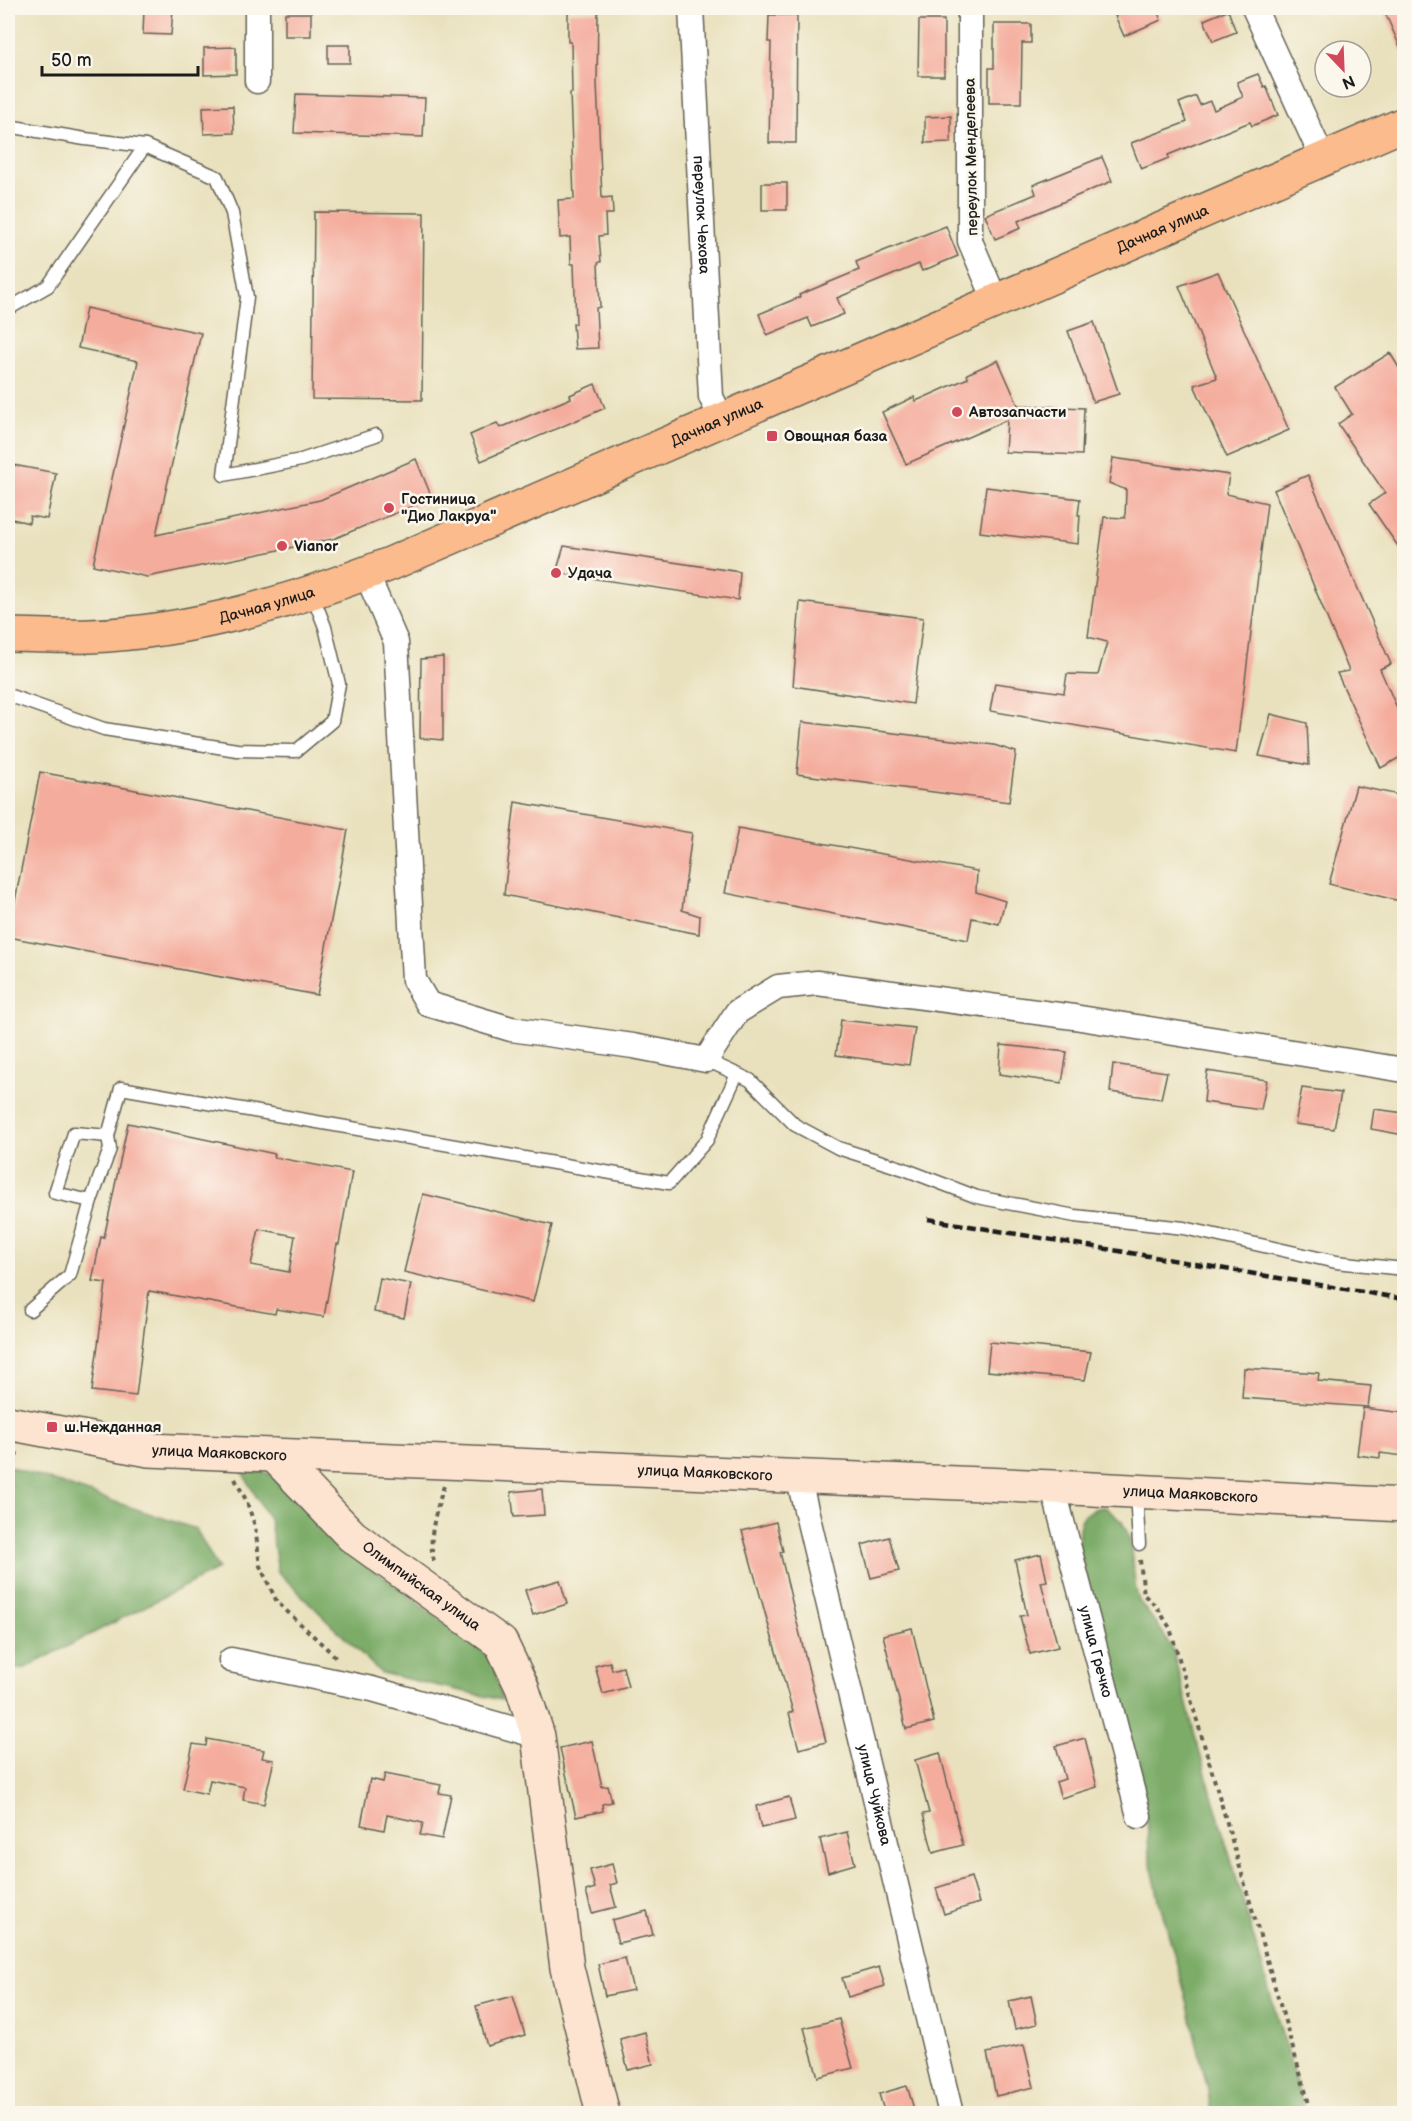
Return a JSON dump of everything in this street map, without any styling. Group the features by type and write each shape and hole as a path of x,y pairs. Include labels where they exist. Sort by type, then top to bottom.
{"main road":[{"name":"Дачная улица","path":"1000,310 1323,159 1404,124"},
{"name":"Дачная улица","path":"8,652 91,653 162,648 227,636 318,609 370,581 725,427 1404,142"},
{"name":"Дачная улица","path":"8,634 90,636 164,628 264,607 323,589 370,581"}],"street":[{"path":"257,8 257,81"},
{"name":"переулок Чехова","path":"691,8 711,396 725,427"},
{"name":"переулок Менделеева","path":"970,8 970,241 1000,310"},
{"path":"1254,8 1323,159"},
{"path":"370,581 396,642 414,980 428,1004 511,1029 633,1046 706,1060 737,1012 778,987 817,983 1074,1017 1404,1070"},
{"name":"улица Маяковского","path":"12,1424 149,1450 1053,1486 1404,1505"},
{"name":"Олимпийская улица","path":"273,1455 352,1536 501,1643 522,1688 538,1736 567,1968 603,2114"},
{"name":"улица Чуйкова","path":"798,1476 951,2114"},
{"name":"улица Гречко","path":"1053,1486 1139,1816"},
{"path":"231,1660 372,1689 538,1736"}],"lane":[{"path":"8,126 145,146 217,177 232,213 248,297 224,475 301,460 376,435"},
{"path":"8,309 48,286 145,146"},
{"path":"8,695 104,729 237,750 296,751 333,721 339,684 325,627 318,609"},
{"path":"706,1060 750,1080 795,1125 838,1148 904,1169 976,1197 1075,1216 1184,1227 1336,1262 1404,1269"},
{"path":"30,1310 70,1275 91,1202 110,1149 108,1136 121,1088 669,1184 707,1140 737,1074"},
{"path":"91,1202 55,1193 74,1133 108,1136"},
{"path":"1136,1491 1139,1544"}],"path":[{"path":"8,1510 18,1441 12,1424"},
{"path":"220,1453 248,1502 255,1526 260,1566 277,1602 339,1660"},
{"path":"434,1562 431,1552 436,1511 450,1462"},
{"path":"1139,1544 1144,1595 1157,1607 1170,1628 1312,2114"}],"green space":[{"path":"8,1466 196,1529 218,1569 25,1668 8,1670"},
{"path":"241,1470 274,1474 348,1550 492,1659 502,1700 381,1673 278,1572 270,1521"},
{"path":"1105,1507 1122,1522 1129,1536 1139,1601 1163,1633 1173,1651 1198,1747 1305,2113 1211,2113 1208,2090 1185,1993 1159,1900 1149,1854 1147,1819 1079,1548 1079,1526 1085,1515 1096,1508"}],"building":[{"path":"144,8 173,9 171,35 143,34"},
{"path":"1135,8 1156,8 1161,20 1124,36 1115,16"},
{"path":"1383,8 1404,8 1404,56"},
{"path":"1228,10 1236,32 1213,41 1204,20"},
{"path":"598,11 597,83 602,198 612,197 613,214 605,214 606,235 599,236 600,307 596,308 598,348 575,349 574,264 571,264 570,237 560,238 558,200 574,199 570,93 572,93 571,42 568,42 568,12"},
{"path":"285,13 311,13 311,36 285,36"},
{"path":"769,15 797,15 796,143 769,143 771,42 768,42"},
{"path":"919,20 944,20 944,76 918,76"},
{"path":"994,24 1031,24 1031,43 1022,43 1021,103 989,103 989,68 994,68"},
{"path":"328,45 350,45 350,63 328,63"},
{"path":"236,47 236,74 204,75 204,48"},
{"path":"1258,74 1264,87 1266,86 1278,115 1252,126 1250,122 1168,155 1169,158 1141,169 1131,143 1187,122 1179,103 1196,96 1200,105 1210,101 1214,110 1243,97 1237,82"},
{"path":"296,94 425,98 423,137 294,133"},
{"path":"233,106 234,133 204,134 203,107"},
{"path":"951,116 951,142 925,143 925,117"},
{"path":"1102,157 1112,181 1018,221 1021,228 995,239 985,215 1036,194 1033,185"},
{"path":"762,183 787,183 787,210 762,210"},
{"path":"314,212 424,213 422,400 312,399"},
{"path":"946,226 958,256 922,271 919,264 837,298 844,314 812,327 808,318 767,335 759,314 859,270 856,262"},
{"path":"1218,272 1289,430 1227,457 1194,385 1217,378 1179,286"},
{"path":"86,308 201,333 156,535 320,500 416,459 432,498 333,539 147,577 93,565 138,361 78,348"},
{"path":"1094,322 1119,394 1093,402 1068,331"},
{"path":"1390,353 1404,376 1404,555 1369,504 1385,493 1338,424 1352,414 1335,387"},
{"path":"998,360 1018,405 1084,408 1082,455 1005,452 1007,420 906,464 882,412 914,397 916,401 968,378 967,374"},
{"path":"595,384 605,408 481,461 470,435 497,423 500,428 571,398 570,395"},
{"path":"1113,458 1229,475 1226,494 1267,503 1236,753 990,711 995,683 1064,693 1067,674 1098,675 1107,642 1088,637 1104,517 1125,518 1126,490 1109,483"},
{"path":"8,464 56,473 47,519 30,516 29,523 8,518"},
{"path":"1308,475 1391,664 1380,669 1404,724 1404,755 1381,768 1337,673 1349,671 1274,490"},
{"path":"986,487 1080,499 1078,544 980,532"},
{"path":"564,546 740,572 738,600 556,573"},
{"path":"800,602 923,618 913,704 793,686"},
{"path":"443,657 443,740 420,738 421,659"},
{"path":"1271,714 1307,723 1309,765 1259,756"},
{"path":"802,722 994,745 1016,752 1009,802 797,774"},
{"path":"40,772 348,830 317,995 8,937"},
{"path":"1356,786 1404,796 1404,902 1329,884"},
{"path":"515,802 692,833 682,910 700,916 699,934 504,895"},
{"path":"738,828 977,871 976,892 1005,901 999,924 972,918 968,940 725,893"},
{"path":"841,1020 915,1028 909,1065 836,1055"},
{"path":"1001,1045 1067,1052 1062,1083 999,1074"},
{"path":"1113,1064 1167,1072 1161,1099 1110,1092"},
{"path":"1207,1071 1267,1080 1261,1110 1204,1102"},
{"path":"1302,1088 1341,1093 1334,1129 1295,1124"},
{"path":"1374,1109 1404,1113 1404,1135 1371,1129"},
{"path":"128,1123 275,1154 274,1157 352,1172 324,1317 276,1309 275,1314 149,1291 136,1396 92,1391 106,1283 92,1281 101,1237 104,1238","holes":["259,1229 295,1236 289,1272 251,1265"]},
{"path":"423,1194 552,1225 533,1302 404,1272"},
{"path":"380,1278 411,1284 404,1318 374,1312"},
{"path":"990,1342 1091,1352 1085,1380 987,1371"},
{"path":"1244,1368 1319,1373 1318,1381 1371,1386 1368,1407 1242,1398"},
{"path":"1363,1408 1404,1413 1404,1456 1380,1453 1380,1458 1357,1455"},
{"path":"542,1489 544,1515 514,1517 511,1492"},
{"path":"776,1522 783,1551 780,1552 826,1742 799,1749 789,1713 793,1712 742,1531"},
{"path":"889,1537 899,1571 871,1578 862,1545"},
{"path":"1041,1554 1047,1581 1041,1582 1058,1647 1030,1654 1020,1616 1027,1615 1015,1560"},
{"path":"560,1580 567,1604 533,1615 525,1590"},
{"path":"912,1628 934,1722 906,1729 883,1635"},
{"path":"610,1662 612,1670 623,1667 628,1687 603,1694 595,1666"},
{"path":"1085,1738 1097,1787 1061,1798 1056,1782 1065,1779 1056,1746"},
{"path":"207,1739 264,1750 262,1758 274,1760 264,1804 243,1800 245,1787 210,1780 207,1794 183,1789 193,1744 206,1746"},
{"path":"592,1741 602,1787 608,1786 612,1802 602,1804 603,1811 576,1817 560,1748"},
{"path":"940,1753 963,1845 933,1853 923,1814 929,1813 915,1760"},
{"path":"385,1774 441,1785 439,1793 451,1795 442,1839 420,1835 423,1823 387,1815 384,1830 361,1825 370,1779 383,1782"},
{"path":"789,1797 795,1820 761,1828 756,1806"},
{"path":"847,1832 855,1864 828,1872 820,1839"},
{"path":"612,1864 617,1883 610,1885 616,1907 592,1913 586,1891 595,1888 590,1870"},
{"path":"971,1877 979,1903 944,1914 936,1888"},
{"path":"647,1911 653,1935 618,1943 612,1920"},
{"path":"625,1958 633,1990 605,1996 598,1964"},
{"path":"879,1967 885,1986 848,1997 842,1978"},
{"path":"513,1996 525,2035 487,2046 476,2006"},
{"path":"1031,1996 1037,2024 1015,2029 1009,2001"},
{"path":"839,2019 853,2068 818,2077 804,2028"},
{"path":"645,2032 653,2064 628,2070 620,2039"},
{"path":"1024,2045 1034,2087 996,2096 987,2053"},
{"path":"907,2086 914,2109 897,2114 885,2114 879,2094"}],"railway":[{"path":"928,1219 1404,1299"}],"place":[{"name":"Автозапчасти","path":"957,412"},
{"name":"Овощная база","path":"772,436"},
{"name":"Гостиница \"Дио Лакруа\"","path":"389,508"},
{"name":"Vianor","path":"282,546"},
{"name":"Удача","path":"556,573"},
{"name":"ш.Нежданная","path":"52,1427"}]}
